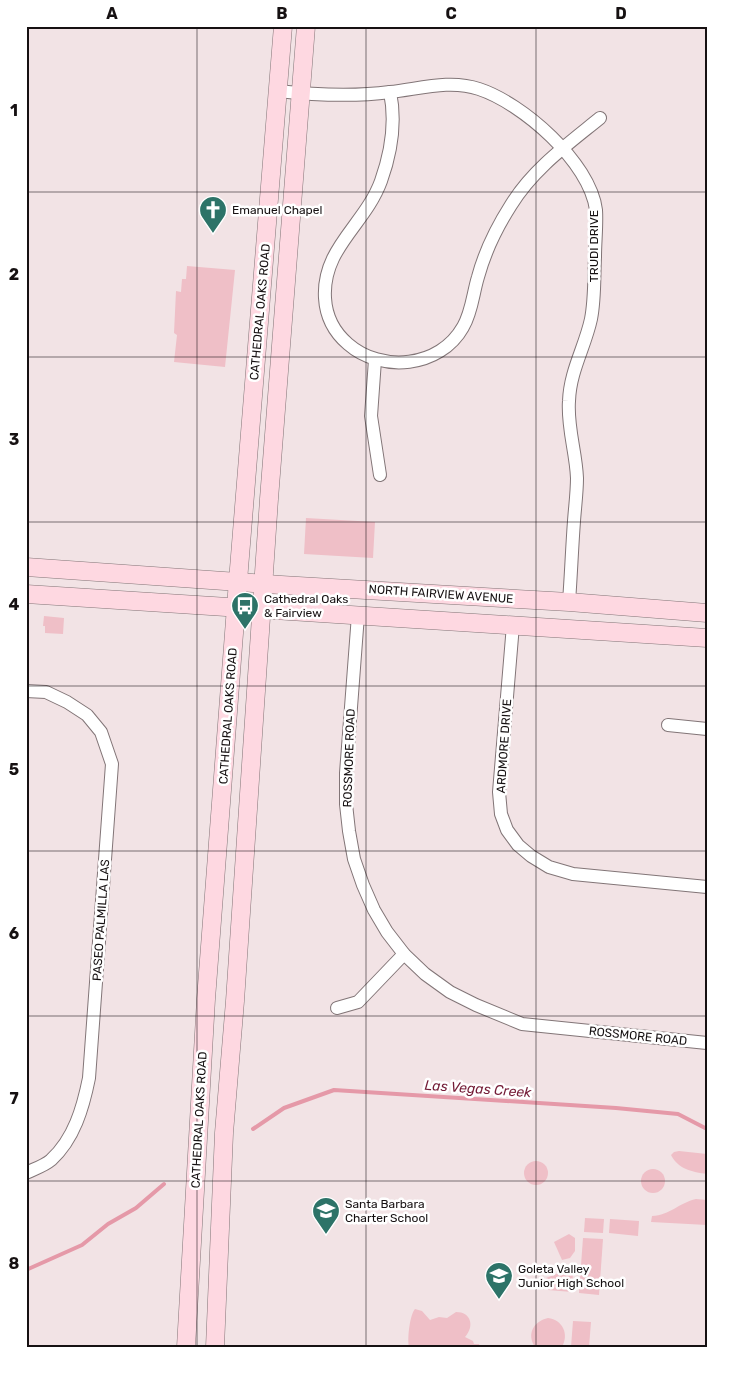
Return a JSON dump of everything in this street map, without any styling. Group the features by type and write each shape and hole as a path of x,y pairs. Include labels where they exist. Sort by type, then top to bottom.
{"main road":[{"name":"CATHEDRAL OAKS ROAD","path":"186,1347 206,999 283,26"},
{"name":"CATHEDRAL OAKS ROAD","path":"215,1347 224,1133 263,583 306,26"},
{"name":"NORTH FAIRVIEW AVENUE","path":"26,567 569,602 707,613"},
{"path":"26,594 707,638"}],"street":[{"name":"TRUDI DRIVE","path":"278,91 300,94 341,95 453,85 477,88 501,98 525,113 563,149 589,190 596,210 591,318 572,374 569,401 570,429 577,477 569,602"},
{"path":"390,92 393,107 393,123 388,153 380,182 366,210 334,253 326,273 324,286 330,320 341,337 357,352 375,360 401,363 416,361 448,346 463,328 485,254 502,219 529,180 600,118"},
{"path":"375,360 371,416 380,475"},
{"name":"ROSSMORE ROAD","path":"358,615 346,773 346,804 349,832 360,876 374,910 387,932 404,954 450,992 522,1024 707,1043"},
{"name":"ARDMORE DRIVE","path":"513,625 499,792 501,814 507,830 518,845 549,868 573,874 707,887"},
{"name":"PASEO PALMILLA LAS","path":"26,691 46,692 67,702 87,715 101,732 112,764 89,1078 84,1104 75,1126 50,1161 26,1173"},
{"path":"668,725 707,729"},
{"path":"337,1008 358,1002 404,954"}],"shaded area":[{"path":"187,266 235,270 225,367 174,362 177,335 174,333 176,291 181,292 182,279 186,279"},
{"path":"306,518 375,522 373,558 304,554"},
{"path":"44,616 64,618 63,634 45,633 45,626 43,626"},
{"path":"679,1151 707,1154 707,1174 691,1171 677,1164 671,1155"},
{"path":"536,1161 544,1165 548,1173 544,1181 536,1185 528,1181 524,1173 528,1165"},
{"path":"653,1169 661,1173 665,1181 661,1189 653,1193 645,1189 641,1181 645,1173"},
{"path":"696,1199 707,1200 707,1225 651,1222 652,1216 664,1213"},
{"path":"585,1218 604,1219 603,1233 584,1232"},
{"path":"610,1219 639,1221 638,1236 609,1233"},
{"path":"569,1234 575,1238 575,1251 570,1258 562,1260 554,1242"},
{"path":"583,1238 603,1239 599,1295 579,1293"},
{"path":"567,1270 573,1271 572,1292 548,1290 546,1278"},
{"path":"415,1309 422,1311 430,1320 439,1317 447,1318 456,1312 465,1314 471,1324 465,1337 473,1341 474,1344 479,1344 480,1347 409,1347 409,1327"},
{"path":"548,1318 553,1319 563,1328 565,1337 562,1347 535,1347 532,1342 531,1333 535,1325"},
{"path":"573,1321 591,1322 589,1347 571,1347"}],"waterway":[{"name":"Las Vegas Creek","path":"253,1129 284,1108 334,1090 616,1108 678,1114 707,1129"},
{"name":"Las Vegas Creek","path":"26,1270 82,1245 108,1224 136,1208 164,1184"}],"place":[{"name":"Emanuel Chapel","path":"213,234"},
{"name":"Cathedral Oaks & Fairview","path":"245,630"},
{"name":"Santa Barbara Charter School","path":"326,1235"},
{"name":"Goleta Valley Junior High School","path":"499,1300"}]}
